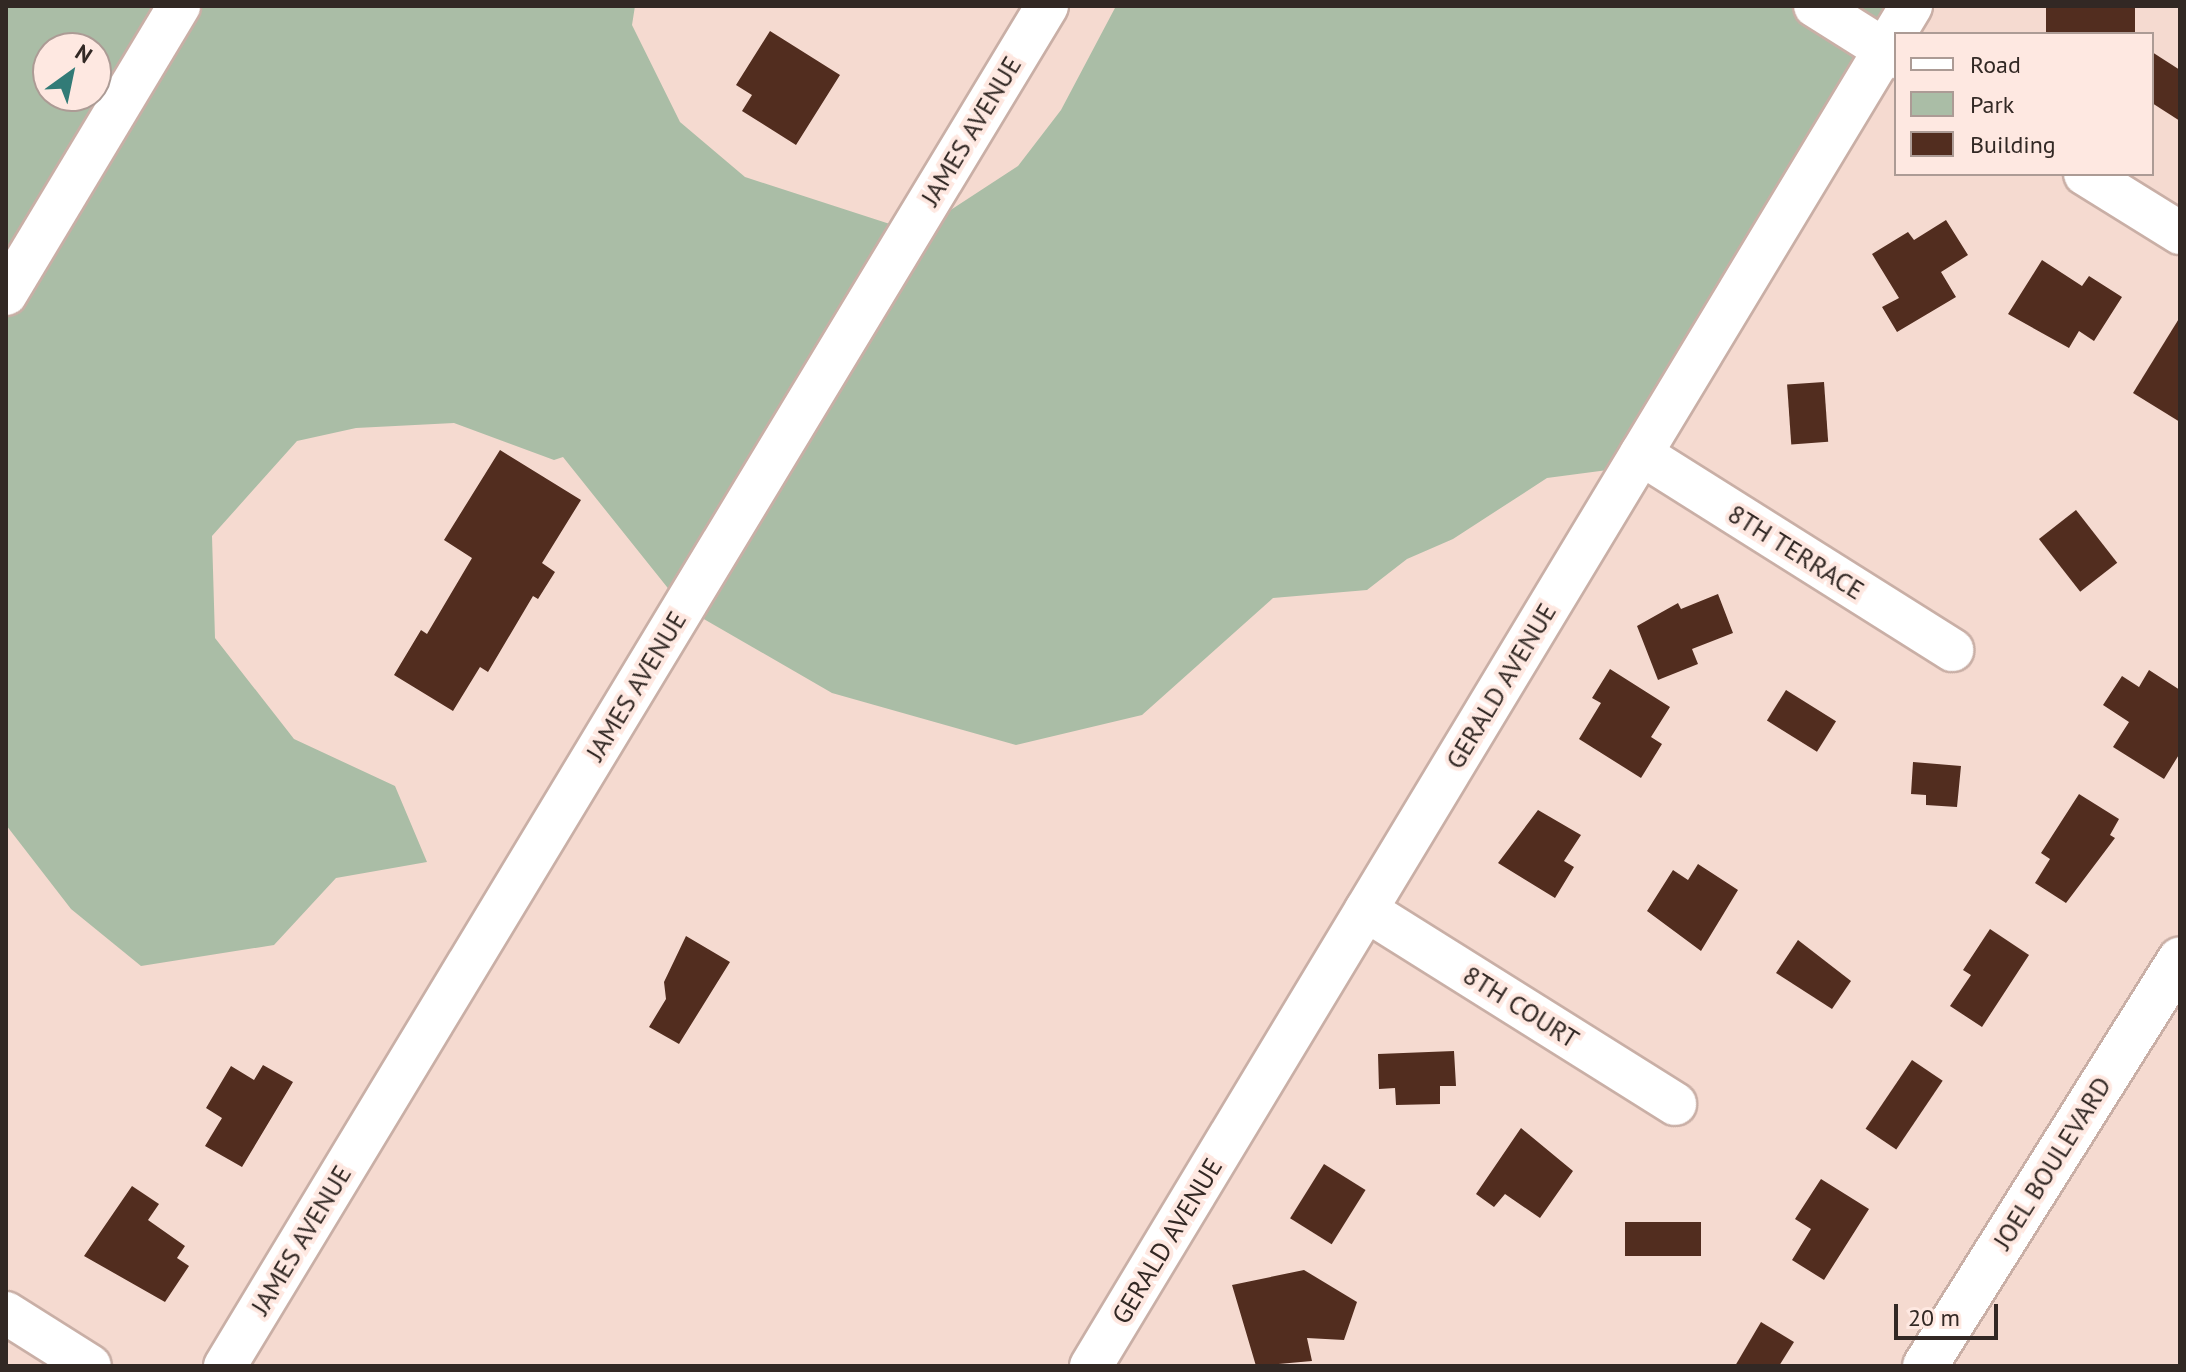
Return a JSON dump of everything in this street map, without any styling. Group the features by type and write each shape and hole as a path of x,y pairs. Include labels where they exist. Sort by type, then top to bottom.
{"main road":[{"name":"JOEL BOULEVARD","path":"1925,1366 2180,959"}],"street":[{"path":"6,294 179,6"},
{"name":"JAMES AVENUE","path":"225,1366 1047,6"},
{"path":"1815,6 1891,53"},
{"name":"GERALD AVENUE","path":"1900,32 1911,6"},
{"name":"GERALD AVENUE","path":"1092,1366 1641,454 1891,53"},
{"path":"2088,176 2180,233"},
{"name":"8TH TERRACE","path":"1641,454 1952,650"},
{"name":"8TH COURT","path":"1366,910 1675,1104"},
{"path":"6,1313 90,1366"}],"green space":[{"path":"6,6 635,6 632,25 680,122 745,177 896,226 946,213 1018,166 1061,110 1116,6 1915,6 1899,32 1894,32 1894,41 1638,466 1547,478 1453,539 1407,559 1367,590 1273,598 1142,715 1016,745 832,693 683,607 563,457 554,460 454,423 356,428 297,441 212,536 215,638 294,739 395,786 427,862 336,878 274,945 141,966 71,909 6,825"}],"building":[{"path":"2046,6 2135,6 2135,32 2046,32"},
{"path":"770,31 840,75 796,145 742,111 752,95 736,85"},
{"path":"2154,53 2180,70 2180,121 2154,104"},
{"path":"1946,220 1968,255 1941,272 1956,297 1897,332 1882,307 1899,298 1872,254 1908,232 1914,240"},
{"path":"2042,260 2082,286 2089,276 2122,297 2094,341 2079,331 2069,348 2008,314"},
{"path":"2180,317 2180,422 2133,393"},
{"path":"1824,382 1828,442 1791,444 1787,385"},
{"path":"500,450 581,500 542,563 555,572 538,599 533,596 488,672 480,667 453,711 394,675 421,630 427,634 472,558 444,540"},
{"path":"2076,510 2117,563 2080,592 2039,539"},
{"path":"1718,594 1733,633 1692,649 1698,664 1658,680 1637,626 1678,603 1681,609"},
{"path":"1610,669 1670,707 1651,737 1662,744 1641,778 1579,739 1601,703 1592,698"},
{"path":"2149,670 2180,690 2180,753 2164,779 2113,747 2129,722 2103,705 2122,676 2139,687"},
{"path":"1786,690 1836,721 1817,752 1767,721"},
{"path":"1913,762 1961,766 1957,807 1926,805 1926,795 1911,794"},
{"path":"2079,794 2119,819 2110,835 2115,838 2066,903 2035,883 2050,859 2041,853"},
{"path":"1538,810 1581,835 1564,861 1574,867 1555,898 1498,863"},
{"path":"1698,864 1738,890 1701,951 1647,911 1673,870 1688,880"},
{"path":"1990,929 2029,955 1982,1027 1950,1006 1971,975 1963,970"},
{"path":"686,936 730,962 679,1044 649,1027 666,999 664,982"},
{"path":"1798,940 1851,981 1832,1009 1776,973"},
{"path":"1454,1051 1456,1086 1440,1086 1440,1104 1396,1105 1395,1088 1379,1089 1378,1054"},
{"path":"1912,1060 1943,1081 1896,1150 1866,1129"},
{"path":"263,1065 293,1082 242,1167 205,1146 222,1118 206,1108 231,1066 254,1080"},
{"path":"1521,1128 1573,1171 1540,1218 1505,1194 1494,1207 1476,1194"},
{"path":"1324,1164 1366,1190 1332,1244 1290,1218"},
{"path":"1821,1179 1869,1209 1824,1280 1792,1260 1811,1229 1795,1219"},
{"path":"132,1186 159,1204 148,1220 185,1246 177,1258 189,1266 165,1302 84,1256"},
{"path":"1625,1222 1701,1222 1701,1256 1625,1256"},
{"path":"1304,1270 1357,1302 1344,1340 1307,1338 1312,1361 1256,1366 1232,1285"},
{"path":"1761,1322 1794,1342 1779,1366 1735,1366"}]}
